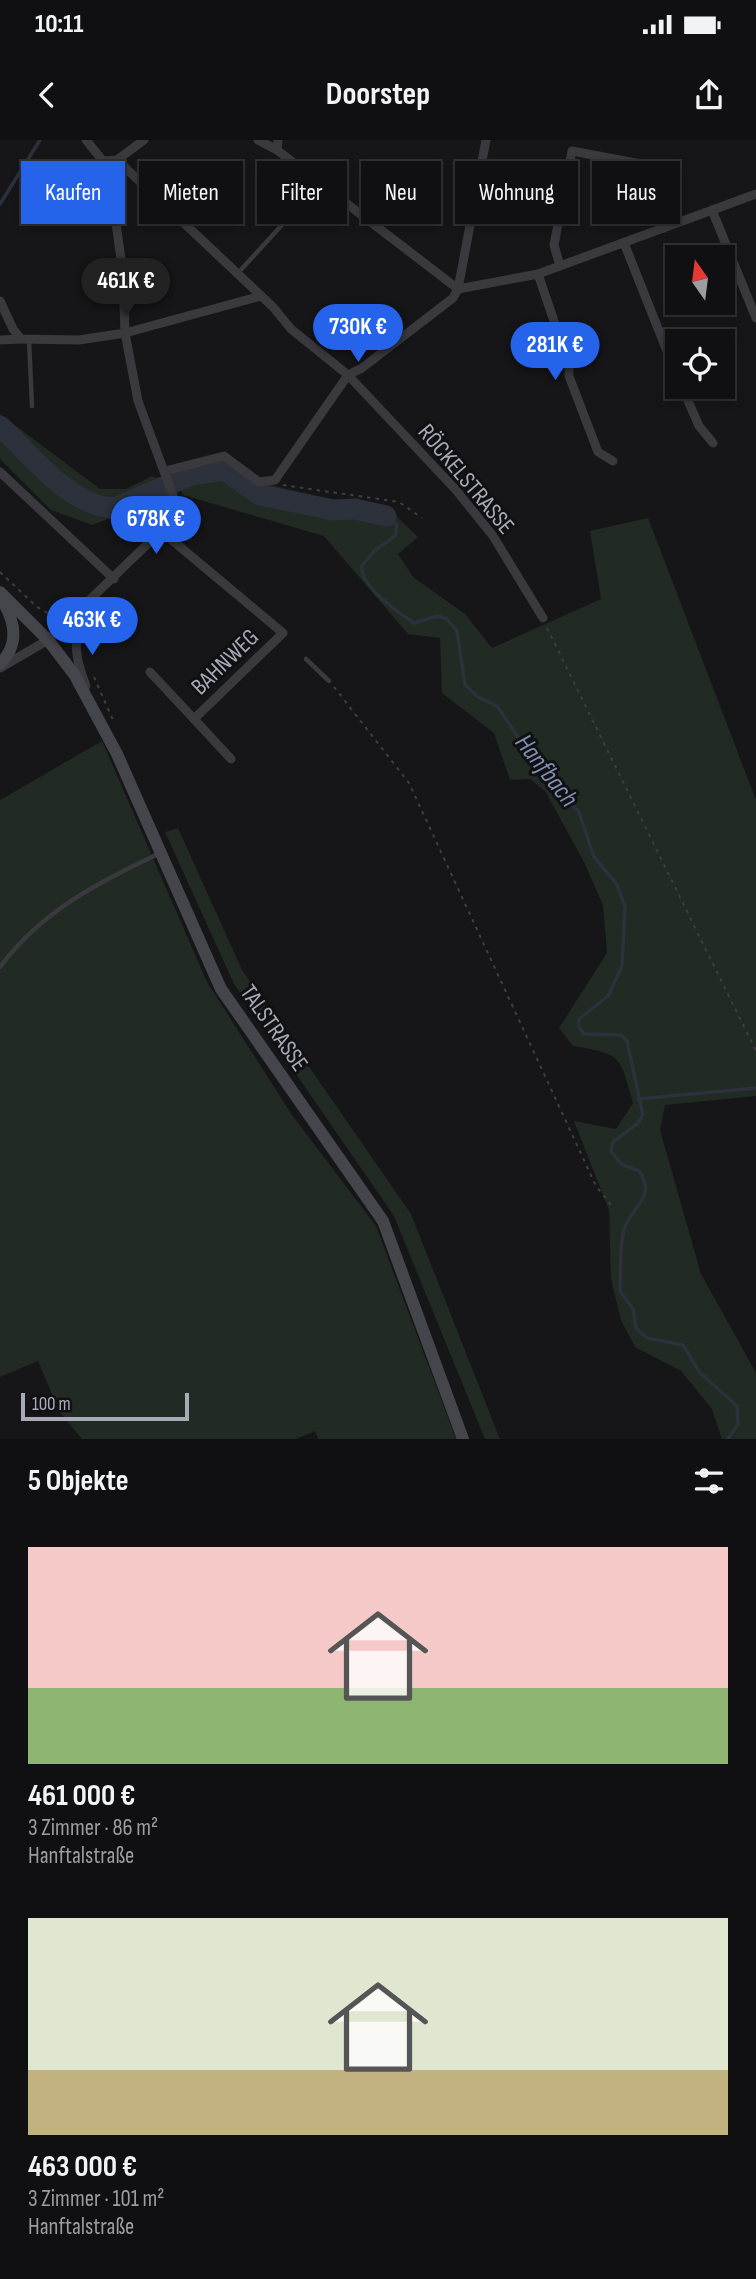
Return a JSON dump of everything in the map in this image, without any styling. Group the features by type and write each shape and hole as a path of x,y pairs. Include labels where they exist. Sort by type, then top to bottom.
{"main road":[{"name":"TALSTRASSE","path":"0,595 48,640 74,674 96,713 221,989 383,1221 463,1439"},
{"path":"0,595 9,611 15,635 11,653 0,666"}],"street":[{"path":"86,140 103,161 117,160 144,140"},
{"path":"258,140 278,145 458,289 538,274 756,194"},
{"path":"167,475 224,456 258,482 275,480 348,375 362,368 453,298 458,289 486,140"},
{"path":"560,266 554,246 572,151 673,170 664,228"},
{"name":"RÖCKELSTRASSE","path":"117,160 261,296 291,329 348,375 456,490 493,536 542,618"},
{"path":"712,210 753,302 756,318"},
{"path":"0,666 48,640 114,579 174,516 174,492 138,401 125,333 123,274 114,224"},
{"path":"624,243 665,346"},
{"path":"538,274 569,365 569,376 597,452 613,461"},
{"path":"0,340 79,340 125,333 261,296"},
{"path":"0,301 12,329 25,339"},
{"path":"687,399 699,426 713,443"},
{"path":"0,472 114,579"},
{"name":"BAHNWEG","path":"161,531 283,634 194,719"},
{"path":"89,602 75,634 74,647 96,713"},
{"name":"BAHNWEG","path":"150,672 231,759"}],"lane":[{"path":"237,274 282,224"},
{"path":"25,339 32,406"},
{"path":"306,659 329,681"},
{"path":"0,967 42,919 122,871 161,853"}],"path":[{"path":"275,480 279,485 398,502 422,518"},
{"path":"0,572 30,601"},
{"path":"542,618 756,1051"},
{"path":"94,675 115,724"},
{"path":"329,681 409,783 596,1186 614,1209"}],"shaded area":[{"path":"0,414 100,489 126,489 152,476 162,481 170,510 144,518 129,511 92,525 51,510 0,459"},
{"path":"214,465 253,481 339,501 388,508 418,537 398,554 413,577 465,614 492,648 601,599 590,531 648,518 756,800 756,1096 665,1105 660,1130 701,1274 756,1373 756,1439 722,1439 712,1409 681,1371 635,1347 621,1320 611,1279 609,1210 574,1121 616,1129 633,1103 625,1075 617,1060 602,1052 573,1046 559,1028 607,953 603,905 584,862 545,791 530,779 510,780 494,733 442,693 440,638 408,634 324,536 183,495 176,478"},
{"path":"102,741 207,982 292,1115 376,1226 456,1439 318,1439 315,1431 296,1439 82,1439 59,1411 38,1361 0,1377 0,800"},
{"path":"178,828 242,970 411,1214 500,1439 485,1439 394,1216 234,984 165,832"}],"waterway":[{"path":"0,204 40,140"},
{"name":"Hanfbach","path":"0,426 52,477 82,499 98,505 115,508 191,475 224,470 260,495 333,510 355,509 386,516"},
{"name":"Hanfbach","path":"386,516 397,525 395,536 374,551 362,566 367,582 381,598 414,623 437,616 447,619 457,631 465,685 478,697 497,706 549,783 579,812 594,857 616,883 625,906 622,966 608,996 579,1019 579,1027 584,1034 621,1035 627,1041 643,1115 637,1124 613,1142 611,1151 621,1164 639,1171 646,1188 641,1202 627,1222 622,1237 620,1291 633,1309 636,1328 647,1338 683,1345 700,1373 737,1406 738,1424 728,1439"},
{"path":"638,1099 756,1088"}]}
